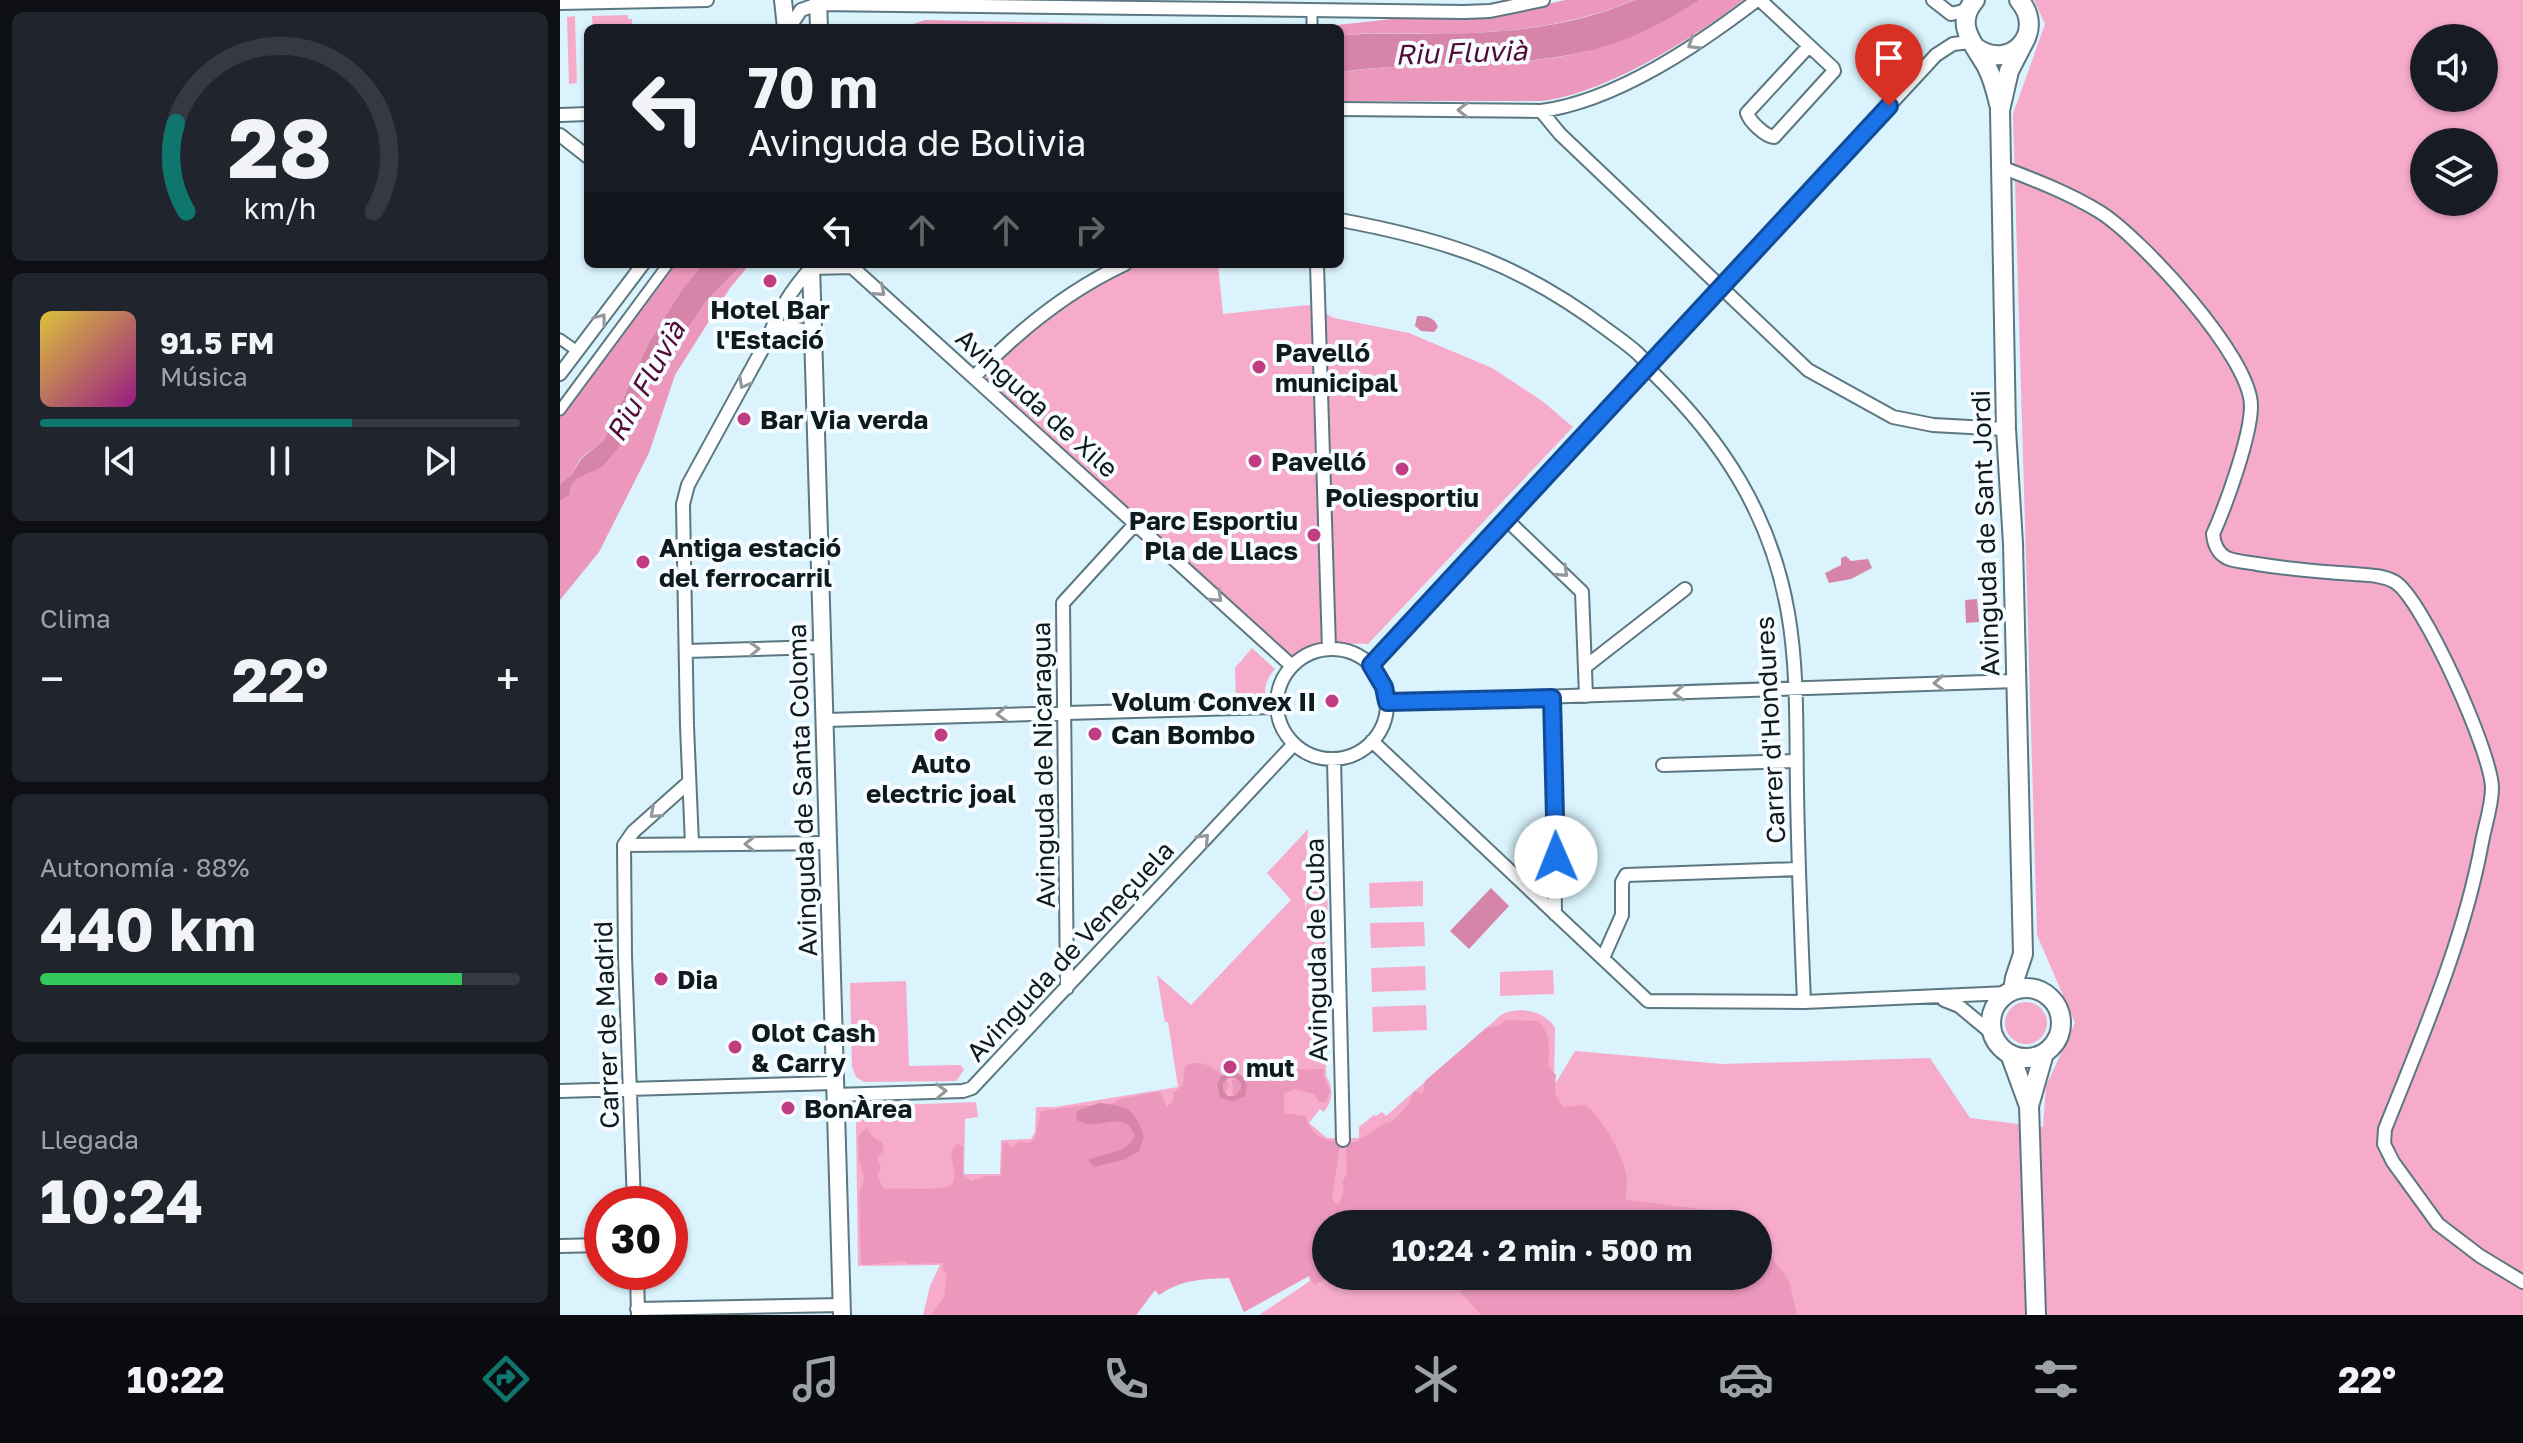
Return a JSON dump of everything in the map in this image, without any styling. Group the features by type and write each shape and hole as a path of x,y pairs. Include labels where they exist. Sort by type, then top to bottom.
{"main road":[{"path":"1973,3 1965,26 1972,43 1987,54 1999,56 2012,52 2026,38 2029,22 2021,1"},
{"path":"818,2 819,24"},
{"name":"Avinguda de Sant Jordi","path":"2011,992 2023,954 2013,544 2006,429 2000,110 2009,71 2026,38"},
{"name":"Avinguda de Sant Jordi","path":"1972,43 1990,74 2000,110"},
{"name":"Avinguda de Santa Coloma","path":"811,268 842,1310"},
{"name":"Avinguda de Sant Jordi","path":"2023,954 2042,992"},
{"path":"2036,1315 2029,1106 2044,1053 2057,1040 2062,1022 2056,1004 2042,992 2028,988 2011,992 2001,999 1992,1016 1994,1035 2000,1046 2021,1058 2044,1053"},
{"path":"2010,1054 2029,1106"}],"street":[{"path":"560,3 707,0"},
{"path":"783,15 818,2 1312,14 1490,11 1543,0"},
{"path":"1344,109 1541,111 1569,106 1635,78 1693,45 1758,0 1809,46 1833,68 1834,74 1774,137 1769,137 1747,113 1809,46"},
{"path":"1933,0 1951,14 1973,3"},
{"path":"1371,665 1936,55 1953,44 1972,43"},
{"path":"1541,111 1560,134 1808,370 1893,417 1933,425 2006,429"},
{"path":"561,118 584,115"},
{"path":"560,135 584,154"},
{"path":"2001,167 2052,187 2102,214 2163,268 2228,350 2242,373 2251,406 2235,473 2213,534 2219,552 2228,559 2293,570 2378,576 2394,581 2406,592 2464,702 2481,743 2492,789 2474,888 2427,1024 2385,1129 2384,1144 2393,1162 2438,1224 2467,1247 2523,1282"},
{"name":"Carrer d'Hondures","path":"1344,221 1460,248 1513,270 1577,307 1649,365 1653,373 1692,411 1735,471 1759,519 1775,561 1789,615 1804,1002"},
{"path":"560,374 640,268"},
{"path":"560,410 665,268"},
{"path":"692,844 683,565 684,494 793,288 809,268"},
{"name":"Avinguda de Xile","path":"855,268 1292,666"},
{"path":"975,376 1017,333 1060,300 1118,268"},
{"path":"1317,268 1329,649"},
{"path":"774,325 813,332"},
{"path":"560,339 577,351"},
{"path":"1506,519 1582,592 1586,696"},
{"name":"Avinguda de Nicaragua","path":"1067,988 1063,603 1136,523"},
{"path":"1585,667 1685,589"},
{"path":"686,651 822,647"},
{"path":"1329,649 1351,652 1371,665 1384,687 1387,702 1382,726 1372,741 1359,751 1334,759 1312,756 1294,744 1280,725 1276,707 1280,684 1292,666 1310,653 1329,649"},
{"path":"1387,702 2016,681"},
{"path":"1552,698 1555,914"},
{"path":"826,720 1276,707"},
{"path":"1372,741 1648,1001 1804,1002 2011,992"},
{"name":"Avinguda de Veneçuela","path":"560,1091 968,1090 1294,744"},
{"name":"Avinguda de Cuba","path":"1334,759 1343,1140"},
{"path":"1663,765 1796,761"},
{"path":"624,845 633,832 689,782"},
{"path":"624,845 828,843"},
{"name":"Carrer de Madrid","path":"624,845 633,1186"},
{"path":"1603,958 1622,915 1622,882 1626,875 1798,869"},
{"path":"1937,997 1959,1006 1994,1035"},
{"path":"560,1246 584,1245"},
{"path":"637,1290 638,1312 842,1310"}],"shaded area":[{"path":"1565,0 1635,0 1588,16 1539,26 1490,32 1344,36 1344,24 1401,18 1497,16"},
{"path":"1700,0 1743,0 1700,31 1647,62 1592,88 1565,96 1541,101 1344,101 1344,71 1553,58 1614,43"},
{"path":"2034,0 2523,0 2523,1315 1259,1315 1310,1281 1309,1276 1244,1312 1229,1278 1184,1283 1159,1295 1155,1290 1136,1315 923,1315 930,1286 940,1265 858,1266 856,1120 870,1106 976,1102 978,1117 965,1119 964,1174 1000,1174 1001,1140 1031,1139 1035,1132 1036,1107 1055,1107 1178,1087 1157,975 1191,1005 1291,900 1267,873 1308,829 1305,909 1317,875 1323,874 1327,881 1326,1076 1331,1094 1324,1112 1320,1109 1309,1123 1327,1138 1359,1138 1359,1127 1374,1115 1382,1112 1386,1116 1501,1015 1515,1010 1531,1011 1545,1017 1555,1028 1554,1086 1575,1051 1722,1064 1930,1058 1970,1118 2043,1127 2046,1086 2075,1023 2037,935 2013,114 2045,24"},
{"path":"628,15 632,24 593,24 592,16"},
{"path":"575,16 577,83 569,84 567,17"},
{"path":"925,20 1112,24 913,24"},
{"path":"665,268 700,268 683,288 649,342 604,440 580,459 572,474 560,484 560,415"},
{"path":"739,268 747,268 730,288 675,375 649,453 599,552 560,600 560,501 570,495 571,486 625,431 629,411 665,364 706,301"},
{"name":"Parc Esportiu Pla de Llacs","path":"1119,268 1218,268 1223,314 1309,305 1334,318 1409,333 1492,368 1541,400 1573,427 1368,644 1329,645 1292,658 983,375 1006,344"},
{"path":"1252,648 1275,669 1266,683 1266,699 1236,701 1235,668"},
{"path":"1423,881 1423,906 1370,908 1369,883"},
{"path":"1424,922 1425,946 1371,948 1370,923"},
{"path":"1425,966 1426,990 1372,992 1371,968"},
{"path":"1553,970 1554,994 1500,996 1500,972"},
{"path":"906,981 909,1066 961,1065 964,1070 956,1081 864,1082 856,1077 852,1067 850,983"},
{"path":"2026,1002 2041,1008 2047,1023 2041,1038 2026,1044 2011,1038 2005,1023 2011,1008"},
{"path":"1426,1005 1427,1030 1373,1032 1372,1007"},
{"path":"1507,1020 1538,1021 1542,1026 1549,1042 1548,1066 1556,1075 1556,1096 1564,1107 1586,1105 1605,1127 1624,1164 1626,1200 1711,1210 1312,1210 1312,1281 1309,1276 1244,1312 1229,1278 1184,1283 1159,1295 1155,1290 1136,1315 931,1315 944,1297 947,1273 943,1263 908,1264 906,1261 863,1265 861,1262 859,1195 864,1179 858,1136 867,1128 874,1138 882,1142 884,1150 877,1158 881,1168 877,1175 884,1189 936,1188 952,1185 955,1176 951,1153 957,1143 963,1147 963,1174 971,1181 986,1176 1001,1176 1003,1143 1007,1142 1011,1148 1019,1141 1030,1143 1035,1138 1041,1111 1087,1105 1104,1109 1120,1099 1157,1092 1160,1092 1167,1107 1173,1101 1174,1092 1183,1085 1185,1066 1191,1064 1204,1064 1216,1070 1229,1084 1224,1096 1233,1097 1232,1080 1242,1076 1324,1069 1323,1075 1330,1091 1326,1102 1319,1102 1314,1094 1294,1089 1284,1094 1284,1113 1306,1116 1314,1132 1340,1143 1332,1199 1336,1204 1340,1202 1344,1188 1342,1182 1347,1174 1346,1143 1356,1142 1387,1122 1392,1122 1407,1106 1414,1091 1423,1094 1425,1081 1486,1028 1498,1026"},
{"path":"1772,1258 1789,1281 1797,1315 1481,1315 1461,1290 1772,1290"}],"water":[{"name":"Riu Fluvià","path":"1635,0 1700,0 1644,31 1583,52 1523,61 1344,71 1344,36 1533,28 1610,10"},
{"name":"Riu Fluvià","path":"700,268 739,268 706,301 665,364 629,411 628,425 619,447 602,467 578,478 571,486 570,495 560,501 560,484 572,474 581,459 604,440 649,342 683,288"},
{"path":"1417,316 1430,318 1438,327 1434,332 1421,331 1415,326"},
{"path":"1846,556 1851,561 1868,559 1872,568 1851,579 1829,583 1825,573 1841,565 1841,558"},
{"path":"1977,599 1979,622 1966,623 1965,600"},
{"path":"1491,888 1509,906 1469,949 1450,931"},
{"path":"1235,1072 1242,1076 1247,1086 1245,1096 1232,1102 1220,1097 1217,1085 1221,1076","holes":["1228,1078 1236,1078 1241,1083 1241,1089 1235,1096 1228,1096 1223,1091 1223,1083"]},
{"path":"1099,1103 1129,1110 1137,1119 1144,1136 1139,1151 1123,1160 1094,1167 1088,1160 1121,1149 1135,1136 1131,1128 1121,1122 1089,1124 1076,1120 1077,1111"}],"place":[{"name":"Hotel Bar l'Estació","path":"770,281"},
{"name":"Pavelló municipal","path":"1259,367"},
{"name":"Bar Via verda","path":"744,419"},
{"name":"Pavelló","path":"1255,461"},
{"name":"Poliesportiu","path":"1402,469"},
{"name":"Parc Esportiu Pla de Llacs","path":"1314,535"},
{"name":"Antiga estació del ferrocarril","path":"643,562"},
{"name":"Volum Convex II","path":"1332,701"},
{"name":"Can Bombo","path":"1095,734"},
{"name":"Auto electric joal","path":"941,735"},
{"name":"Dia","path":"661,979"},
{"name":"Olot Cash & Carry","path":"735,1047"},
{"name":"mut","path":"1230,1067"},
{"name":"BonÀrea","path":"788,1108"}],"route":[{"path":"1556,857 1552,698 1387,702 1384,687 1371,665 1889,106"}]}
